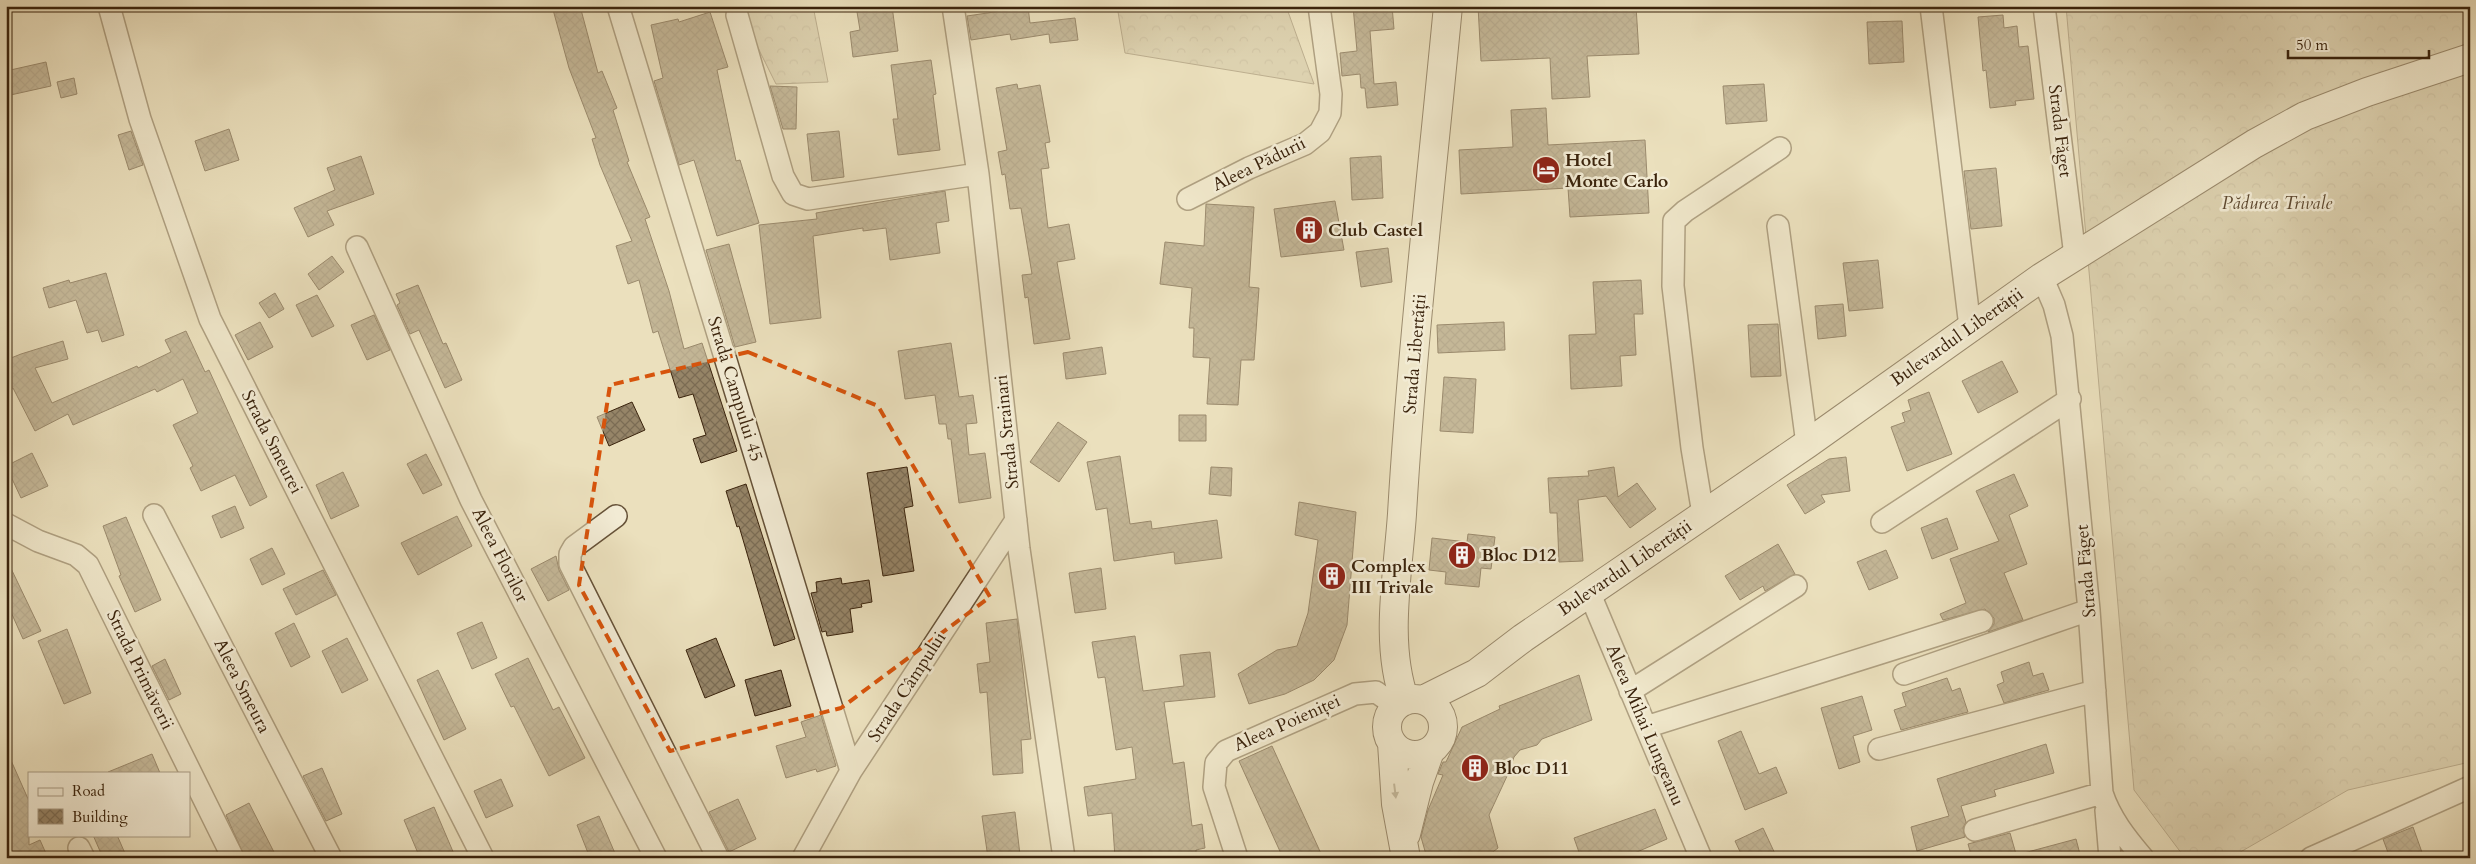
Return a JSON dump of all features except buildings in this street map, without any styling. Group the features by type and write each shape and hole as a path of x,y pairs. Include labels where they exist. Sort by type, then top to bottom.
{"main road":[{"name":"Strada Libertății","path":"1408,702 1395,670 1395,622 1405,465 1448,6"},
{"name":"Bulevardul Libertății","path":"1408,702 1477,673 1589,592 1807,444 2042,277 2254,144 2305,116 2375,89 2470,58"},
{"name":"Bulevardul Libertății","path":"1443,727 1460,696 1477,673"},
{"path":"1405,852 1411,809 1430,751 1437,744 1443,727 1436,709 1408,702 1390,714 1387,734 1397,749 1413,755 1430,751"},
{"path":"1392,743 1396,804 1405,852"}],"street":[{"name":"Strada Smeurei","path":"110,6 140,119 210,319 483,858"},
{"name":"Strada Campului 45","path":"618,6 851,771"},
{"name":"Strada Strainari","path":"953,6 978,174 1016,520 1043,721 1064,858"},
{"name":"Aleea Pădurii","path":"1188,199 1249,168 1305,144 1320,132 1330,113 1331,94 1319,6"},
{"path":"1932,6 1970,327"},
{"name":"Strada Făget","path":"2044,6 2075,256"},
{"path":"737,15 783,176 793,194 808,199 978,174"},
{"path":"1703,514 1692,448 1673,286 1674,221 1685,211 1780,148"},
{"path":"1778,226 1807,444"},
{"name":"Aleea Florilor","path":"357,246 471,500 656,858"},
{"name":"Strada Făget","path":"2042,277 2054,305 2062,336 2070,399 2104,800 2124,837 2142,858"},
{"path":"1882,522 2070,399"},
{"name":"Aleea Smeura","path":"154,515 331,858"},
{"path":"616,516 574,547 570,554 570,564 718,858"},
{"name":"Strada Câmpului","path":"803,858 851,771 1016,520"},
{"name":"Strada Primăverii","path":"6,524 38,540 76,555 88,565 233,858"},
{"path":"1630,691 1796,586"},
{"name":"Aleea Mihai Lungeanu","path":"1589,592 1701,858"},
{"path":"1904,674 2089,610"},
{"path":"1646,727 1982,622"},
{"path":"1879,749 2095,691"},
{"name":"Aleea Poieniței","path":"1237,858 1214,786 1216,762 1226,751 1355,694 1376,692 1408,702"},
{"path":"2311,858 2470,787"},
{"path":"1975,830 2104,800 2110,858"}],"highlighted area":[{"path":"748,352 878,406 990,597 841,708 670,751 579,585 610,385"}],"green space":[{"path":"737,6 813,6 828,82 776,84"},
{"path":"1117,6 1286,6 1314,84 1125,53"},
{"name":"Pădurea Trivale","path":"2066,6 2470,6 2470,762 2348,790 2230,858 2185,858 2134,790"}],"place":[{"name":"Hotel Monte Carlo","path":"1546,170"},
{"name":"Club Castel","path":"1309,230"},
{"name":"Bloc D12","path":"1462,555"},
{"name":"Complex III Trivale","path":"1332,576"},
{"name":"Bloc D11","path":"1475,768"}]}
